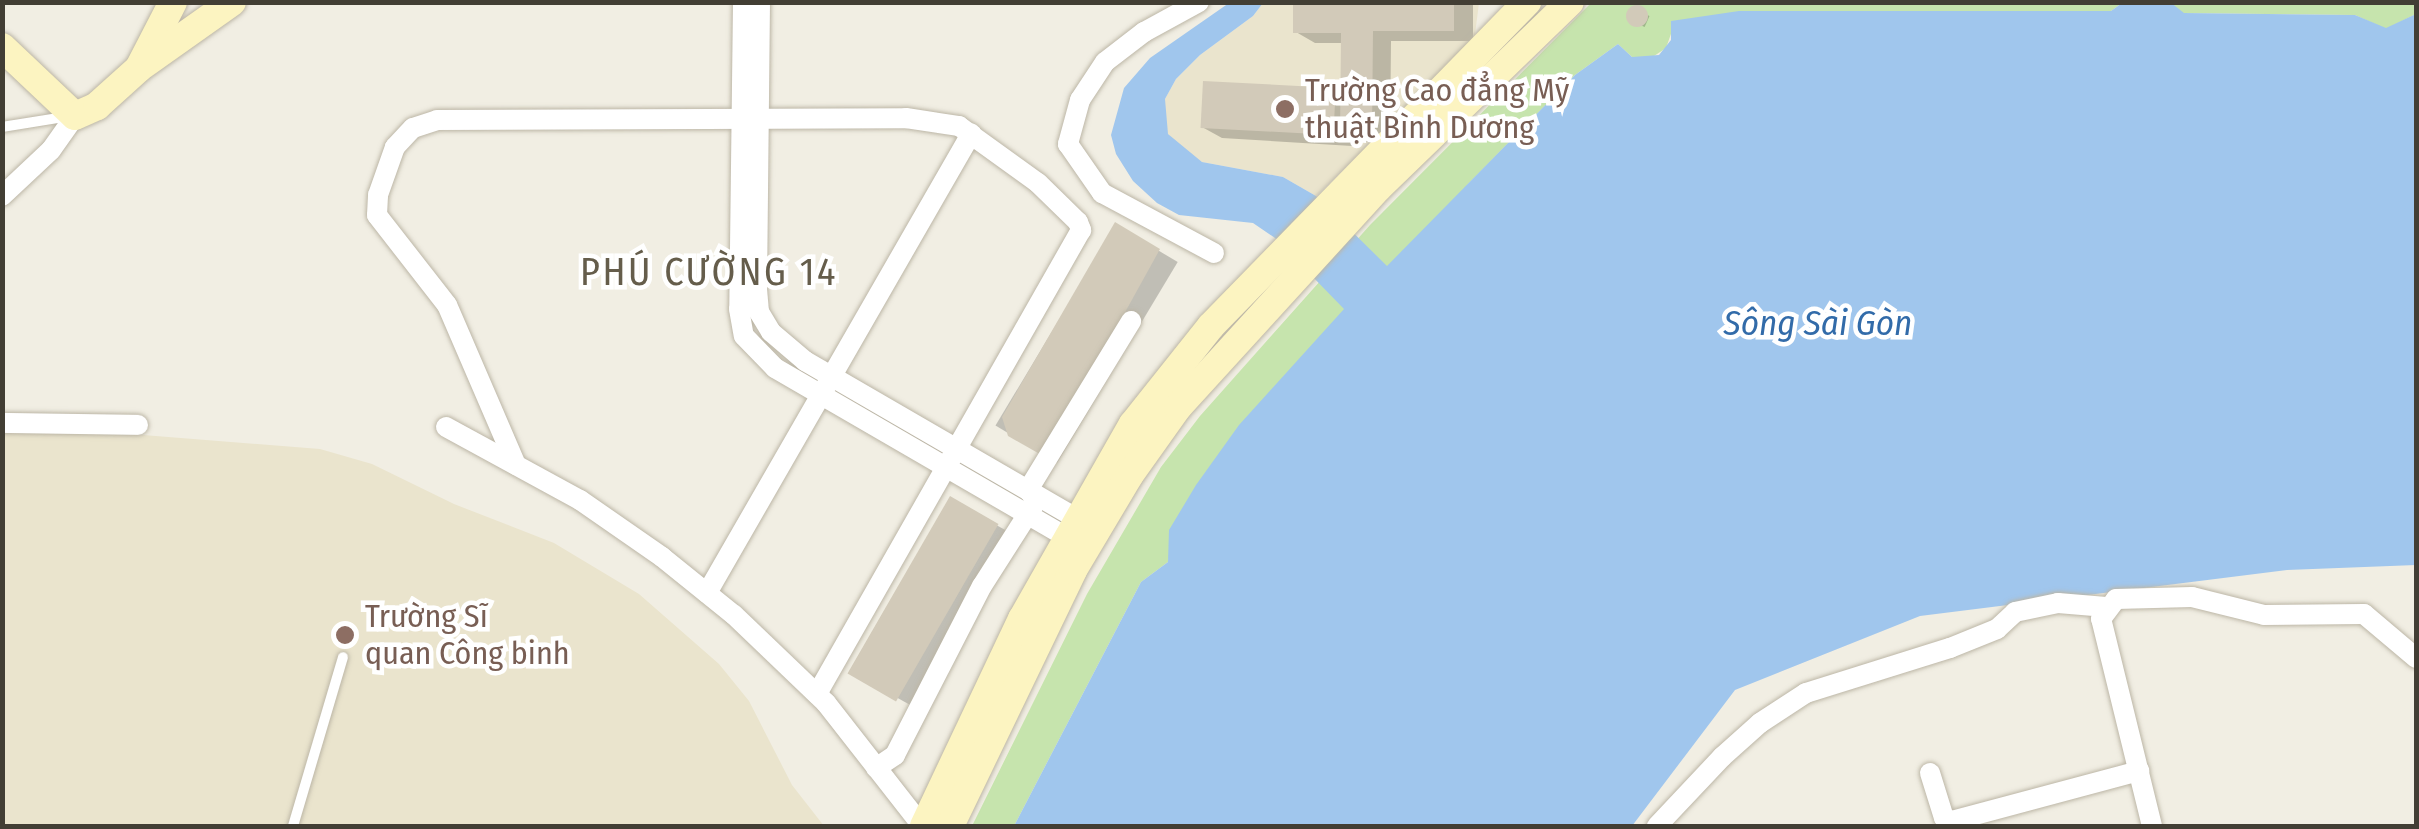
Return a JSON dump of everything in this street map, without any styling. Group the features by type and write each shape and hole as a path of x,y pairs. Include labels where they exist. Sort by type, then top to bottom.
{"street":[{"path":"139,68 172,2"},
{"path":"2,196 52,150 75,116 96,106 139,68 232,2"},
{"path":"742,2 749,118"},
{"path":"760,2 738,309 744,336 775,368 825,385 952,458 1027,514 1081,534"},
{"path":"1199,2 1144,32 1105,62 1080,100 1068,144 1102,194 1214,253"},
{"path":"446,427 580,500 707,593 816,694 923,826 1022,619 1178,407 1378,188 1570,2"},
{"path":"950,826 1133,424 1212,326 1517,8"},
{"path":"2,47 75,116"},
{"path":"516,465 448,305 377,216 378,195 395,147 414,128 438,120 906,118 959,126 1038,183 1078,222 1081,230 816,694"},
{"path":"707,593 971,134"},
{"path":"1028,490 1131,321"},
{"path":"2,423 138,425"},
{"path":"952,458 1028,490 1081,534"},
{"path":"876,768 895,755 982,586 1034,502 1028,490"},
{"path":"2152,826 2101,619 2106,607 2116,599 2143,596 2206,600 2249,614 2364,614 2416,658"},
{"path":"1657,826 1760,723 1806,693 1998,630 2015,612 2058,604 2106,607"},
{"path":"1930,774 1944,818 1952,821 2138,771"}],"lane":[{"path":"2,128 75,116"},
{"path":"293,826 343,657"}],"shaded area":[{"name":"Trường Cao đẳng Mỹ thuật Bình Dương","path":"1263,3 1479,3 1474,42 1316,196 1283,177 1202,162 1168,134 1163,120 1165,99 1176,79 1200,55 1253,16"},
{"name":"Trường Sĩ quan Công binh","path":"2,433 118,433 320,449 372,464 454,504 554,543 639,594 719,664 749,701 792,785 824,826 3,826"}],"green space":[{"path":"2416,2 2416,14 2386,29 2355,15 2183,13 2170,3"},
{"path":"1591,3 2122,3 2111,11 1672,31 1666,48 1651,58 1632,57 1618,44 1575,75 1469,183 1172,544 1168,562 1141,582 1014,826 972,826 1087,594 1161,467 1200,416 1370,225"}],"water":[{"name":"Sông Sài Gòn","path":"2170,2 2184,13 2355,15 2386,28 2416,14 2416,565 2287,570 1920,616 1735,690 1632,826 1014,826 1141,582 1168,562 1169,530 1196,485 1239,425 1344,309 1275,238 1253,223 1179,215 1157,203 1133,181 1116,154 1111,135 1124,88 1150,58 1229,3 1263,3 1253,16 1200,55 1176,79 1165,99 1168,134 1202,162 1283,177 1316,196 1387,266 1575,75 1618,44 1632,57 1659,55 1671,40 1671,21 1739,11 2111,11 2122,3"}],"building":[{"path":"1293,2 1454,2 1454,31 1373,31 1372,133 1340,133 1341,33 1293,33"},
{"path":"1637,5 1645,8 1645,24 1637,27 1629,24 1626,16 1629,8"},
{"path":"1203,81 1336,88 1333,135 1201,128"},
{"path":"1115,222 1160,249 1045,457 1008,436 1002,417"},
{"path":"950,496 998,524 896,702 848,674"}],"place":[{"name":"Trường Cao đẳng Mỹ thuật Bình Dương","path":"1285,109"},
{"name":"Trường Sĩ quan Công binh","path":"345,635"}],"district":[{"name":"PHÚ CƯỜNG 14","path":"709,273"}]}
